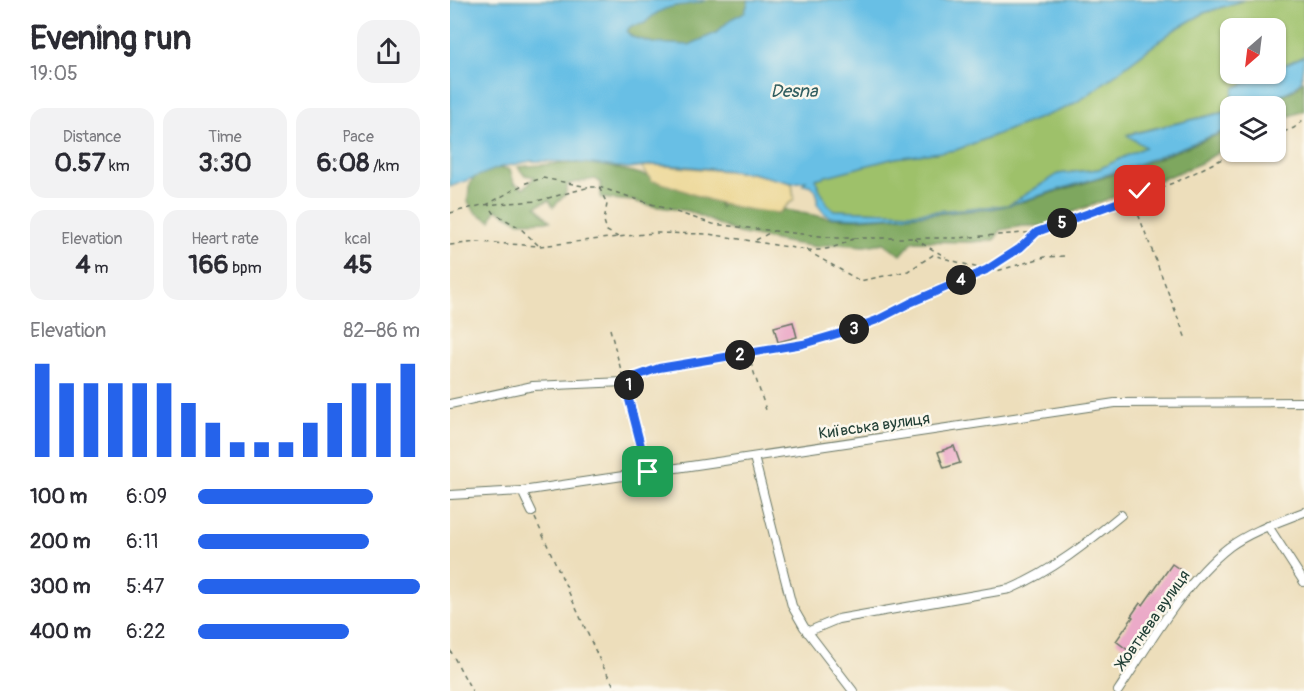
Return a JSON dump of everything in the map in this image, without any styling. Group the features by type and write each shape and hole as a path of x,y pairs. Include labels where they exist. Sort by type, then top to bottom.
{"street":[{"path":"450,404 533,386 627,382"},
{"name":"Київська вулиця","path":"450,495 522,491 1115,403 1304,402"},
{"path":"754,457 792,606 807,632 853,691"},
{"path":"522,491 532,512"},
{"name":"Жовтнева вулиця","path":"1118,691 1195,578 1230,546 1268,526 1304,512"},
{"path":"807,632 838,619 1010,589 1035,579 1076,552 1121,515"},
{"path":"1268,526 1304,582"}],"path":[{"path":"1286,131 1294,128 1304,119"},
{"path":"488,204 526,183 543,178 599,187 713,224 854,238 957,238 1037,232 1176,182 1220,160"},
{"path":"1132,174 1141,194"},
{"path":"450,213 488,204 537,201 590,187"},
{"path":"599,187 607,204 604,221 607,231 619,237"},
{"path":"1132,198 1186,339"},
{"path":"488,204 494,213 520,228 539,246"},
{"path":"754,241 774,231"},
{"path":"450,245 478,242 539,246 654,232 709,234 821,251 835,249 854,238"},
{"path":"627,382 659,368 803,344 877,320 986,270 1020,248 1037,232"},
{"path":"913,238 951,259"},
{"path":"806,250 860,281 908,271 933,255 986,270 997,270 1045,257 1065,256"},
{"path":"610,329 627,382 642,450 650,460 666,470"},
{"path":"748,353 766,410"},
{"path":"622,476 637,460 642,450"},
{"path":"532,512 601,663 617,691"},
{"path":"450,650 472,691"}],"green space":[{"path":"707,0 749,0 745,12 731,19 716,33 689,45 653,43 632,37 627,32 631,25 661,8"},
{"path":"1244,0 1304,0 1304,56 1286,64 1286,18 1220,18 1220,84 1243,84 1234,88 1232,96 1220,96 1220,113 1128,134 1146,147 1099,169 1058,174 1009,205 912,213 834,210 827,204 815,179 895,158 956,150 1068,107 1085,97 1174,30 1204,13"},
{"path":"1304,81 1304,111 1286,117 1286,96 1280,96 1294,90"},
{"path":"1220,134 1220,151 1201,163 1141,188 1133,168"},
{"path":"588,163 637,173 717,197 720,208 725,200 766,210 786,210 829,218 860,219 993,209 1128,170 1136,189 1075,211 1045,226 1022,226 1001,230 994,240 913,241 901,255 884,243 864,246 837,244 817,247 738,233 689,211 601,198 601,183 595,179 568,184 565,195 553,207 549,200 536,206 550,221 519,222 496,209 491,221 476,213 468,202 469,187 476,172 494,168 510,169 514,183 524,188 535,177 524,175 518,167"}],"sand":[{"path":"653,165 751,173 792,183 794,199 779,213 724,204 652,181 642,167"}],"water":[{"name":"Desna","path":"450,0 707,0 667,8 645,23 630,27 627,32 632,37 653,43 689,45 716,33 731,19 745,12 749,0 1244,0 1204,13 1174,30 1085,97 1068,107 956,150 895,158 815,179 827,204 834,210 912,213 1009,205 857,218 830,217 824,213 817,204 814,189 810,185 803,185 806,181 792,183 751,173 681,166 653,165 628,168 572,162 531,161 501,167 450,187"},
{"path":"1304,56 1302,80 1293,89 1278,96 1232,96 1234,88 1243,84 1286,84 1286,64"},
{"path":"1220,113 1220,133 1125,169 1009,205 1058,174 1099,169 1145,147 1127,135"}],"building":[{"path":"793,322 797,337 778,342 774,327"},
{"path":"954,446 960,463 944,468 938,452"},
{"path":"1172,564 1185,573 1129,651 1116,641 1140,603 1143,605"}],"route":[{"path":"648,472 666,470 650,460 642,450 626,388 634,377 659,368 803,344 877,320 986,270 1020,248 1037,232 1141,194 1140,191"}]}
